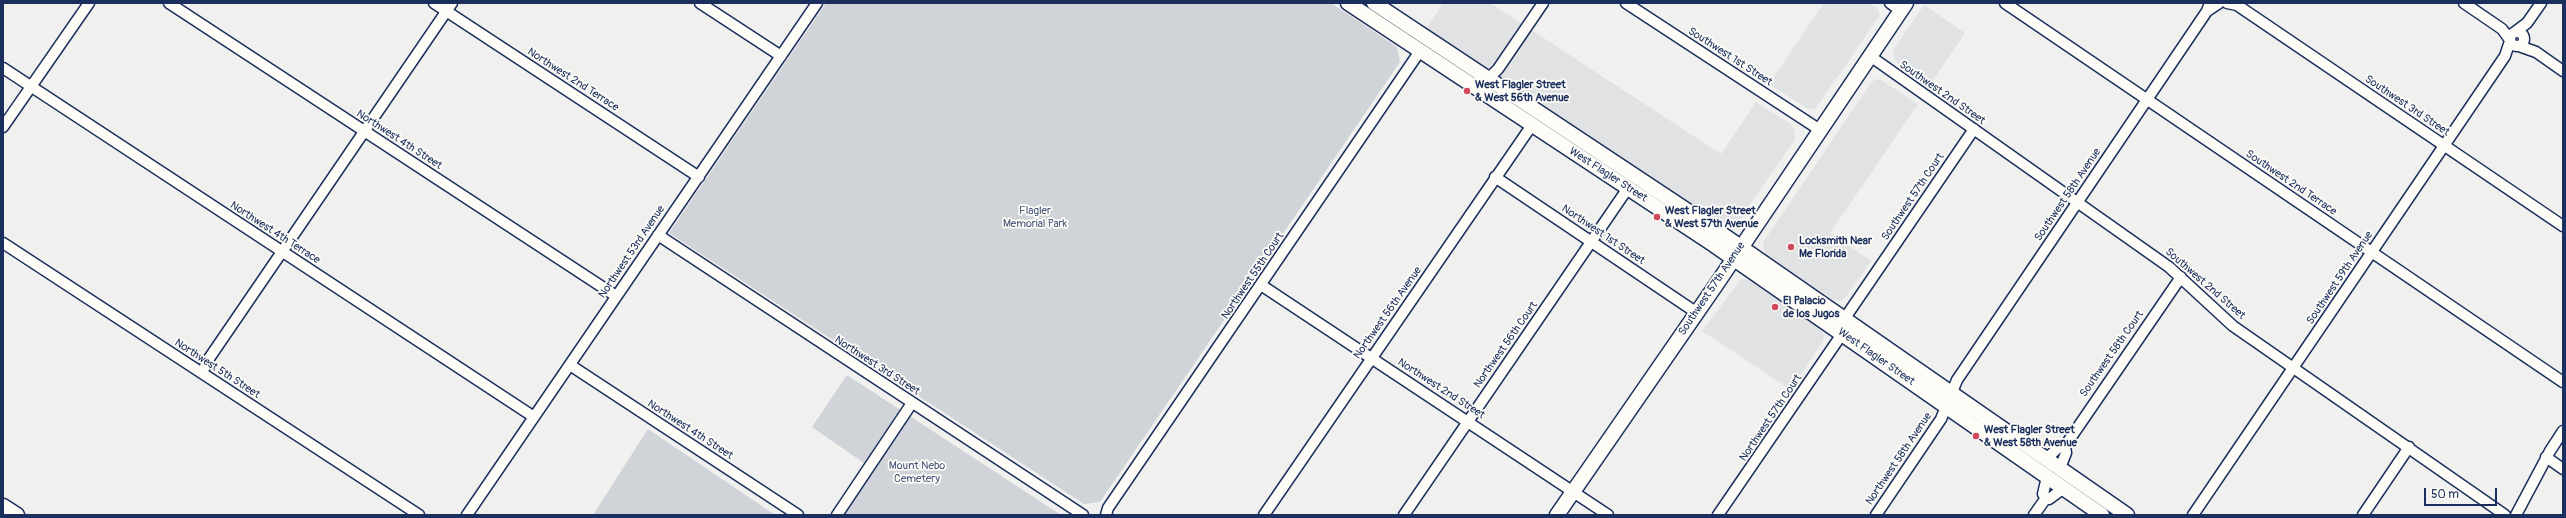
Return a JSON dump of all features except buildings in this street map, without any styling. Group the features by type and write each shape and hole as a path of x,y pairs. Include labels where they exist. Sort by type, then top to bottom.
{"main road":[{"name":"West Flagler Street","path":"1348,3 1628,188 1845,318 2127,515"},
{"name":"West Flagler Street","path":"1374,3 1561,127 1737,252 1842,334 2102,515"},
{"name":"Southwest 57th Avenue","path":"1557,515 1697,313 1870,56 1899,6"},
{"path":"1460,77 1476,80 1488,79"},
{"path":"1532,124 1561,127"},
{"path":"3,506 17,515"}],"street":[{"path":"3,127 88,3"},
{"name":"Northwest 4th Street","path":"169,3 616,296"},
{"name":"Northwest 2nd Terrace","path":"434,3 450,7 699,177"},
{"path":"700,3 781,56"},
{"name":"Northwest 53rd Avenue","path":"467,515 817,3"},
{"path":"1488,79 1498,69 1544,3"},
{"name":"Southwest 1st Street","path":"1626,3 1820,130"},
{"name":"Southwest 2nd Terrace","path":"2005,3 2563,382"},
{"name":"Southwest 58th Avenue","path":"1952,393 1957,380 2147,100 2208,7 2219,3"},
{"path":"2464,3 2563,70"},
{"name":"Southwest 59th Avenue","path":"2193,515 2541,3"},
{"name":"Southwest 3rd Street","path":"2234,4 2563,226"},
{"path":"202,374 208,360 450,7"},
{"name":"Northwest 55th Court","path":"1106,515 1112,501 1420,51"},
{"name":"Southwest 2nd Street","path":"1870,56 2181,277 2227,322 2294,367 2505,515"},
{"name":"Northwest 4th Terrace","path":"3,68 534,418"},
{"name":"Northwest 56th Avenue","path":"1264,515 1532,124"},
{"name":"Southwest 57th Court","path":"1845,318 1974,129"},
{"name":"Northwest 1st Street","path":"1495,177 1697,313"},
{"name":"Northwest 56th Court","path":"1404,515 1628,188"},
{"name":"Northwest 3rd Street","path":"658,235 1083,515"},
{"name":"Northwest 5th Street","path":"3,243 419,515"},
{"name":"Southwest 58th Court","path":"2046,459 2059,447 2064,446 2181,277"},
{"name":"Northwest 2nd Street","path":"1261,285 1608,515"},
{"name":"Northwest 57th Court","path":"1718,515 1842,334"},
{"name":"Northwest 4th Street","path":"570,365 798,515"},
{"name":"Northwest 58th Avenue","path":"1876,515 1941,419 1952,393"},
{"path":"837,515 912,403"},
{"path":"2516,515 2546,457 2563,431"},
{"name":"Southwest 58th Court","path":"2060,468 2066,453 2064,446"},
{"path":"2363,515 2409,447"},
{"path":"2546,457 2563,469"},
{"path":"2046,498 2043,494 2047,477"},
{"path":"2034,515 2046,498 2049,499 2064,488"}],"shaded area":[{"path":"1443,3 1490,3 1721,154 1756,102 1792,125 1795,132 1795,139 1737,224 1732,227 1725,225 1426,30"},
{"path":"1824,3 1870,3 1878,9 1880,15 1816,108 1808,109 1769,84"},
{"path":"1924,5 1965,33 1929,86 1898,64 1893,55 1894,49"},
{"path":"1876,79 1881,80 1918,104 1830,233 1871,261 1845,298 1839,301 1832,299 1767,255 1763,248 1764,241 1871,83"},
{"path":"1741,279 1749,280 1819,328 1824,335 1823,341 1791,390 1702,331"}],"green space":[{"name":"Flagler Memorial Park","path":"826,3 1331,3 1397,47 1400,62 1100,502 1084,504 669,233"},
{"name":"Mount Nebo Cemetery","path":"847,375 1061,515 844,515 874,470 812,427"},
{"path":"648,429 775,515 593,515"}],"place":[{"name":"West Flagler Street & West 56th Avenue","path":"1467,91"},
{"name":"West Flagler Street & West 57th Avenue","path":"1657,217"},
{"name":"Locksmith Near Me Florida","path":"1791,247"},
{"name":"El Palacio de los Jugos","path":"1775,307"},
{"name":"West Flagler Street & West 58th Avenue","path":"1976,436"}]}
